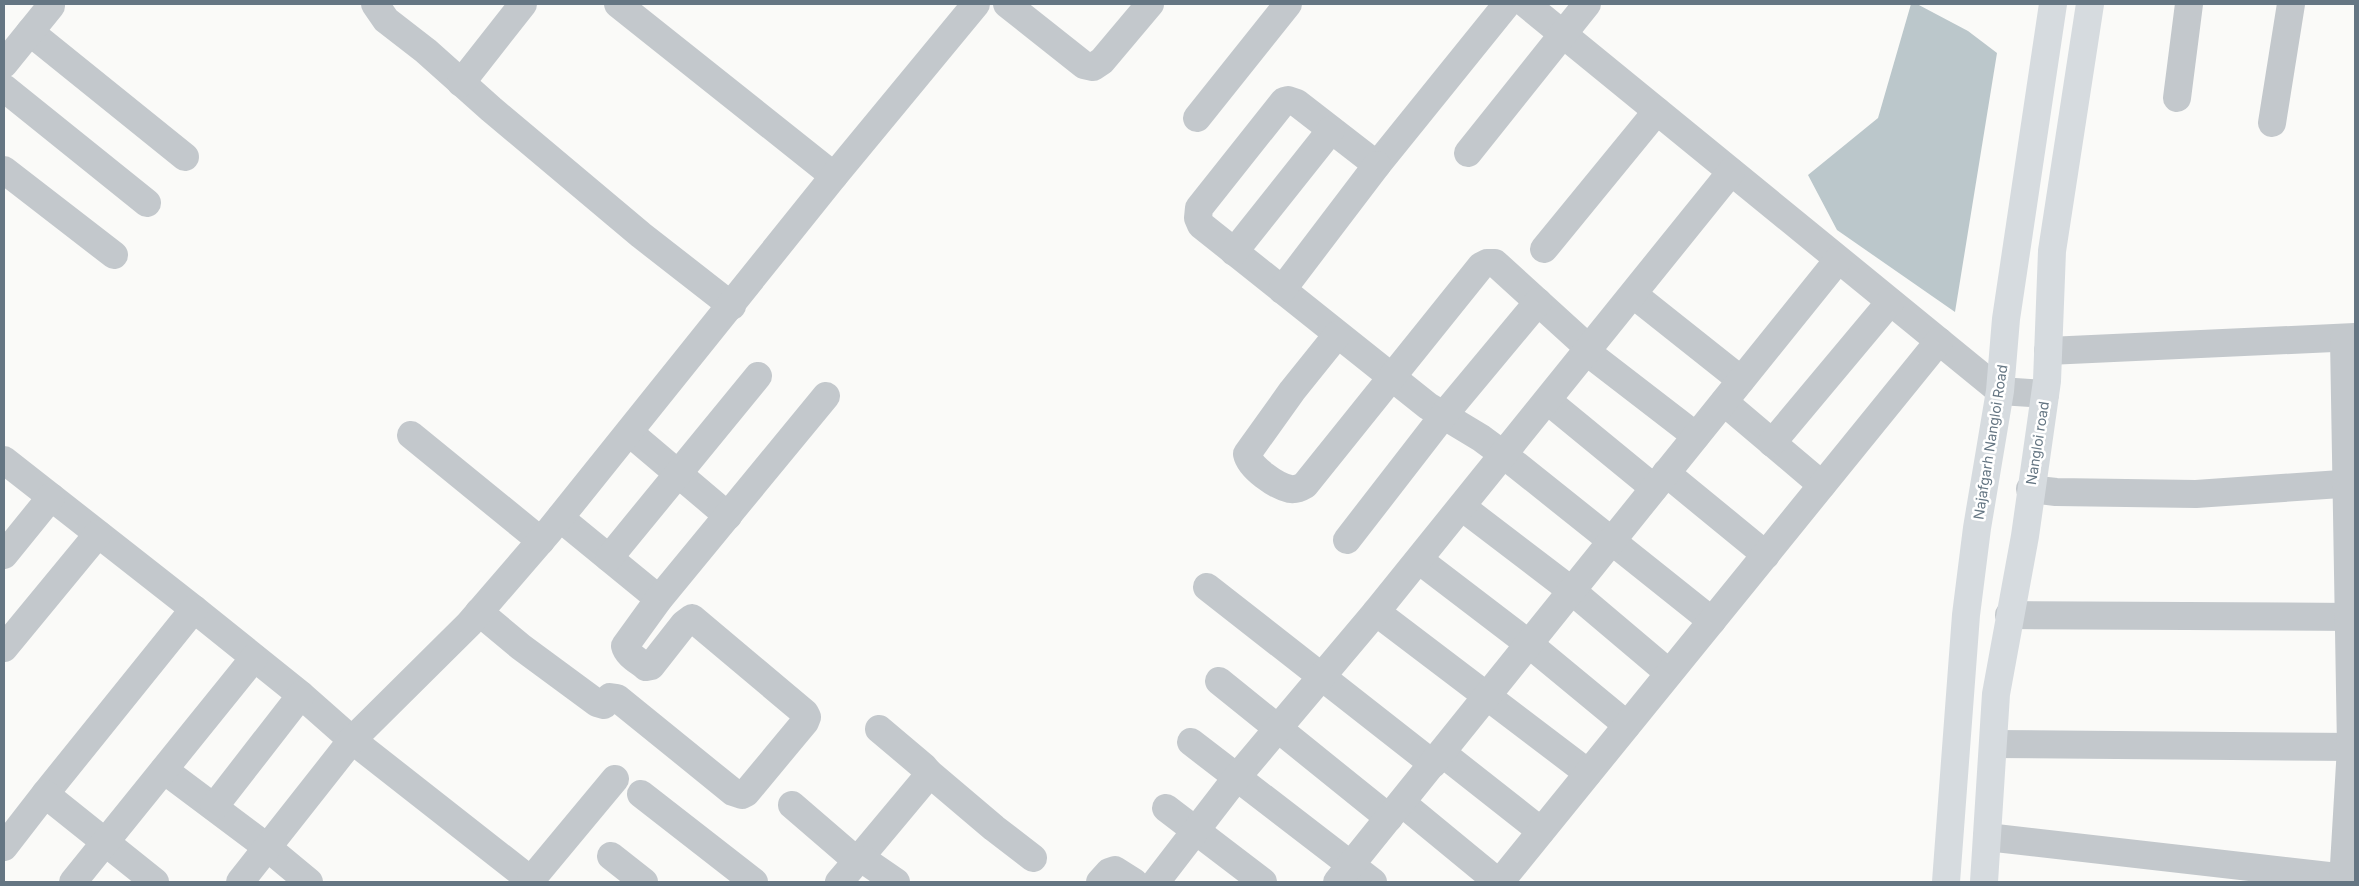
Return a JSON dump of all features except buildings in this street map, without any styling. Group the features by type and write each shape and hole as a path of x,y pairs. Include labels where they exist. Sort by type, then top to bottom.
{"main road":[{"name":"Najafgarh Nangloi Road","path":"1946,882 1966,615 1979,518 2000,391 2006,319 2053,4"},
{"name":"Nangloi road","path":"1984,882 1996,694 2025,536 2044,394 2048,351 2052,251 2090,4"}],"street":[{"path":"375,4 386,20 634,229 732,306"},
{"path":"461,83 523,4"},
{"path":"618,4 834,176"},
{"path":"240,882 352,740 414,681 479,612 541,541 732,306 834,176 976,4"},
{"path":"1007,4 1084,64 1093,67 1102,61 1150,4"},
{"path":"1197,118 1288,4"},
{"path":"1282,290 1378,165 1507,4"},
{"path":"1526,4 2000,391 2044,394"},
{"path":"1468,153 1587,4"},
{"path":"2177,98 2189,4"},
{"path":"2272,123 2291,4"},
{"path":"4,64 51,6"},
{"path":"30,32 186,157"},
{"path":"4,88 147,203"},
{"path":"1378,165 1293,101 1284,101 1199,208 1198,218 1201,225 1392,379 1443,416 1481,438 1504,455 1613,540 1712,621"},
{"path":"1544,249 1656,111"},
{"path":"1234,252 1331,130"},
{"path":"4,170 114,255"},
{"path":"1156,882 1237,777 1419,560 1548,401 1585,348 1634,295 1731,172"},
{"path":"1344,874 1838,260"},
{"path":"1337,335 1249,448 1247,454 1249,462 1254,468 1289,489 1305,486 1481,266 1487,263 1495,263 1585,348 1696,436"},
{"path":"1634,295 1741,380"},
{"path":"1347,540 1443,416 1538,302"},
{"path":"1772,442 1890,302"},
{"path":"1987,837 2268,876 2347,880 2353,747 2349,338 2048,351"},
{"path":"1219,681 1278,728 1499,882 1939,341"},
{"path":"609,558 758,376"},
{"path":"479,612 520,647 597,704 604,705 610,697 617,698 733,792 742,795 746,793 805,722 807,717 805,713 692,618 688,619 650,666 646,667 633,657 626,650 626,646 659,600 826,396"},
{"path":"1548,401 1766,555"},
{"path":"1724,402 1822,485"},
{"path":"630,433 728,516"},
{"path":"411,435 541,541"},
{"path":"4,460 194,609 352,740 528,877"},
{"path":"2030,489 2056,492 2196,494 2351,483"},
{"path":"4,555 51,497"},
{"path":"1462,507 1572,591 1670,673"},
{"path":"560,518 659,600"},
{"path":"4,648 98,534"},
{"path":"1419,560 1530,644 1627,725"},
{"path":"1207,587 1321,676 1541,831"},
{"path":"4,847 194,609"},
{"path":"1376,612 1588,773"},
{"path":"2010,615 2351,617"},
{"path":"73,882 254,658"},
{"path":"214,808 300,695"},
{"path":"879,729 994,828 1033,858"},
{"path":"1191,742 1237,777 1344,874 1373,882"},
{"path":"1993,744 2353,747"},
{"path":"164,770 268,848 309,882"},
{"path":"839,882 925,780 928,772"},
{"path":"528,877 615,779"},
{"path":"46,794 106,842 150,881"},
{"path":"641,794 726,874 754,882"},
{"path":"792,804 857,861 864,860 896,882"},
{"path":"1166,808 1263,882"},
{"path":"502,840 528,877"},
{"path":"611,856 644,882"},
{"path":"1100,882 1109,872 1115,870 1134,882"}],"shaded area":[{"path":"1911,4 1917,4 1968,31 1997,53 1955,312 1837,230 1808,175 1878,118"}]}
